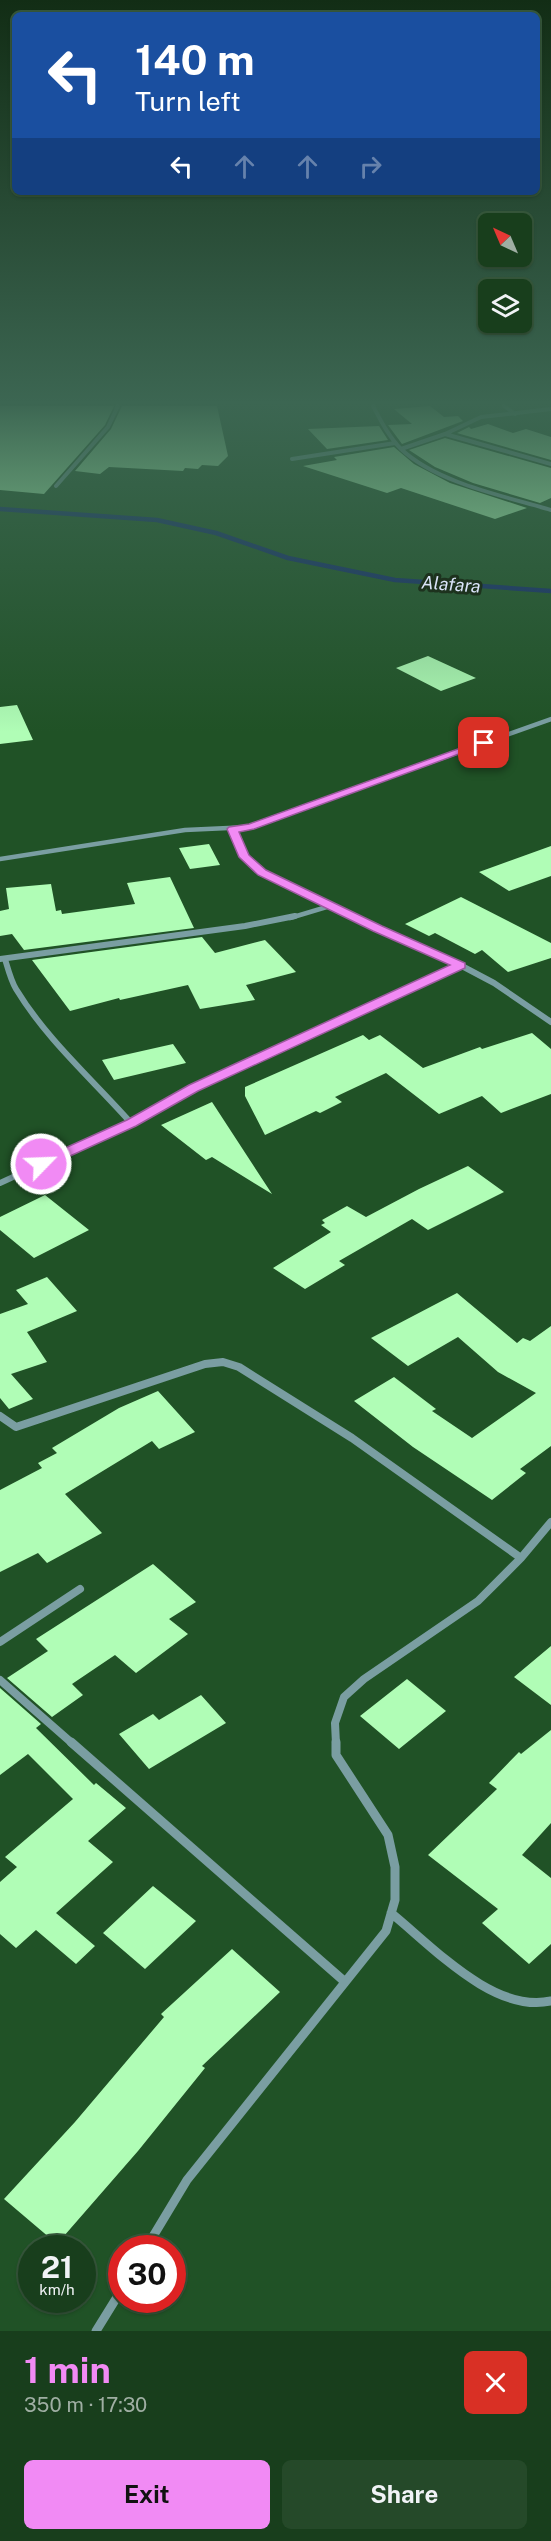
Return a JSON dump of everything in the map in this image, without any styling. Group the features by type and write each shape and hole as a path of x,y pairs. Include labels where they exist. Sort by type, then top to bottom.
{"street":[{"path":"0,859 185,830 250,827 551,719"},
{"path":"232,829 244,857 262,873 460,965 494,983 551,1022"},
{"path":"131,1123 96,1084 63,1053 15,988 3,959 245,926 289,918 330,906"},
{"path":"0,1183 131,1123 193,1088 460,965"},
{"path":"0,1416 16,1427 205,1364 222,1362 239,1366 352,1438 521,1558"},
{"path":"154,2235 187,2180 386,1931 395,1900 394,1866 388,1834 336,1755 335,1723 344,1697 364,1678 478,1601 521,1558 551,1521"},
{"path":"0,1642 80,1589"},
{"path":"0,1680 344,1981"},
{"path":"391,1913 485,1987 513,2001 542,2004 551,2001"},
{"path":"96,2331 108,2312"}],"building":[{"path":"482,515 507,515 495,519"},
{"path":"428,656 476,678 441,691 396,668"},
{"path":"17,705 33,740 0,744 0,707"},
{"path":"209,844 220,865 190,869 179,848"},
{"path":"551,846 551,876 509,891 479,872"},
{"path":"170,877 194,928 24,950 12,934 0,936 0,911 9,909 6,888 51,884 56,911 61,910 62,914 135,904 127,883"},
{"path":"461,897 551,943 551,958 508,972 482,950 475,954 435,933 429,936 405,924"},
{"path":"202,937 215,953 265,940 296,972 246,985 255,1000 200,1009 188,985 120,1000 119,998 70,1011 32,960"},
{"path":"532,1033 551,1049 551,1094 501,1113 482,1096 439,1114 386,1073 335,1097 342,1102 320,1113 316,1111 265,1135 245,1096 245,1087 363,1035 369,1040 380,1035 423,1068 480,1047 482,1049"},
{"path":"173,1044 186,1063 114,1080 102,1060"},
{"path":"212,1102 272,1194 212,1157 206,1160 161,1125"},
{"path":"468,1166 504,1192 428,1230 412,1219 339,1261 345,1265 305,1289 273,1268 331,1232 321,1225 325,1223 322,1220 347,1206 366,1217"},
{"path":"45,1195 89,1230 34,1258 0,1230 0,1217"},
{"path":"47,1277 77,1311 27,1332 47,1362 11,1374 33,1399 9,1409 0,1398 0,1314 28,1304 16,1290"},
{"path":"457,1293 517,1343 523,1338 530,1341 551,1326 551,1446 520,1469 526,1473 492,1500 413,1447 354,1401 394,1377 436,1409 432,1411 472,1438 536,1393 498,1372 458,1337 408,1366 371,1338"},
{"path":"158,1391 195,1432 159,1449 152,1441 65,1494 102,1533 47,1563 38,1553 0,1572 0,1490 42,1468 38,1463 57,1453 52,1448 119,1408"},
{"path":"153,1564 196,1602 169,1619 188,1634 136,1673 115,1655 72,1684 83,1695 52,1717 7,1678 48,1651 36,1639"},
{"path":"551,1646 551,1705 514,1677"},
{"path":"407,1679 446,1711 399,1749 360,1716"},
{"path":"0,1688 41,1724 36,1728 94,1785 96,1783 126,1808 88,1841 113,1862 56,1913 95,1946 76,1964 36,1930 16,1948 0,1934 0,1882 17,1867 5,1857 73,1799 28,1754 0,1775"},
{"path":"201,1695 226,1723 149,1769 119,1734 153,1714 159,1720"},
{"path":"551,1730 551,1823 522,1855 551,1878 551,1944 529,1964 482,1923 498,1909 428,1855 497,1789 489,1783 519,1752 521,1754"},
{"path":"153,1886 196,1921 145,1969 103,1933"},
{"path":"232,1949 280,1992 202,2066 205,2068 138,2151 65,2235 46,2235 4,2199 75,2122 164,2017 161,2014"}],"waterway":[{"name":"Alafara","path":"82,515 157,520 216,533 288,558 395,580 551,591"}],"route":[{"path":"41,1164 131,1123 193,1088 460,965 378,929 262,873 244,857 232,829 250,827 484,743"}]}
